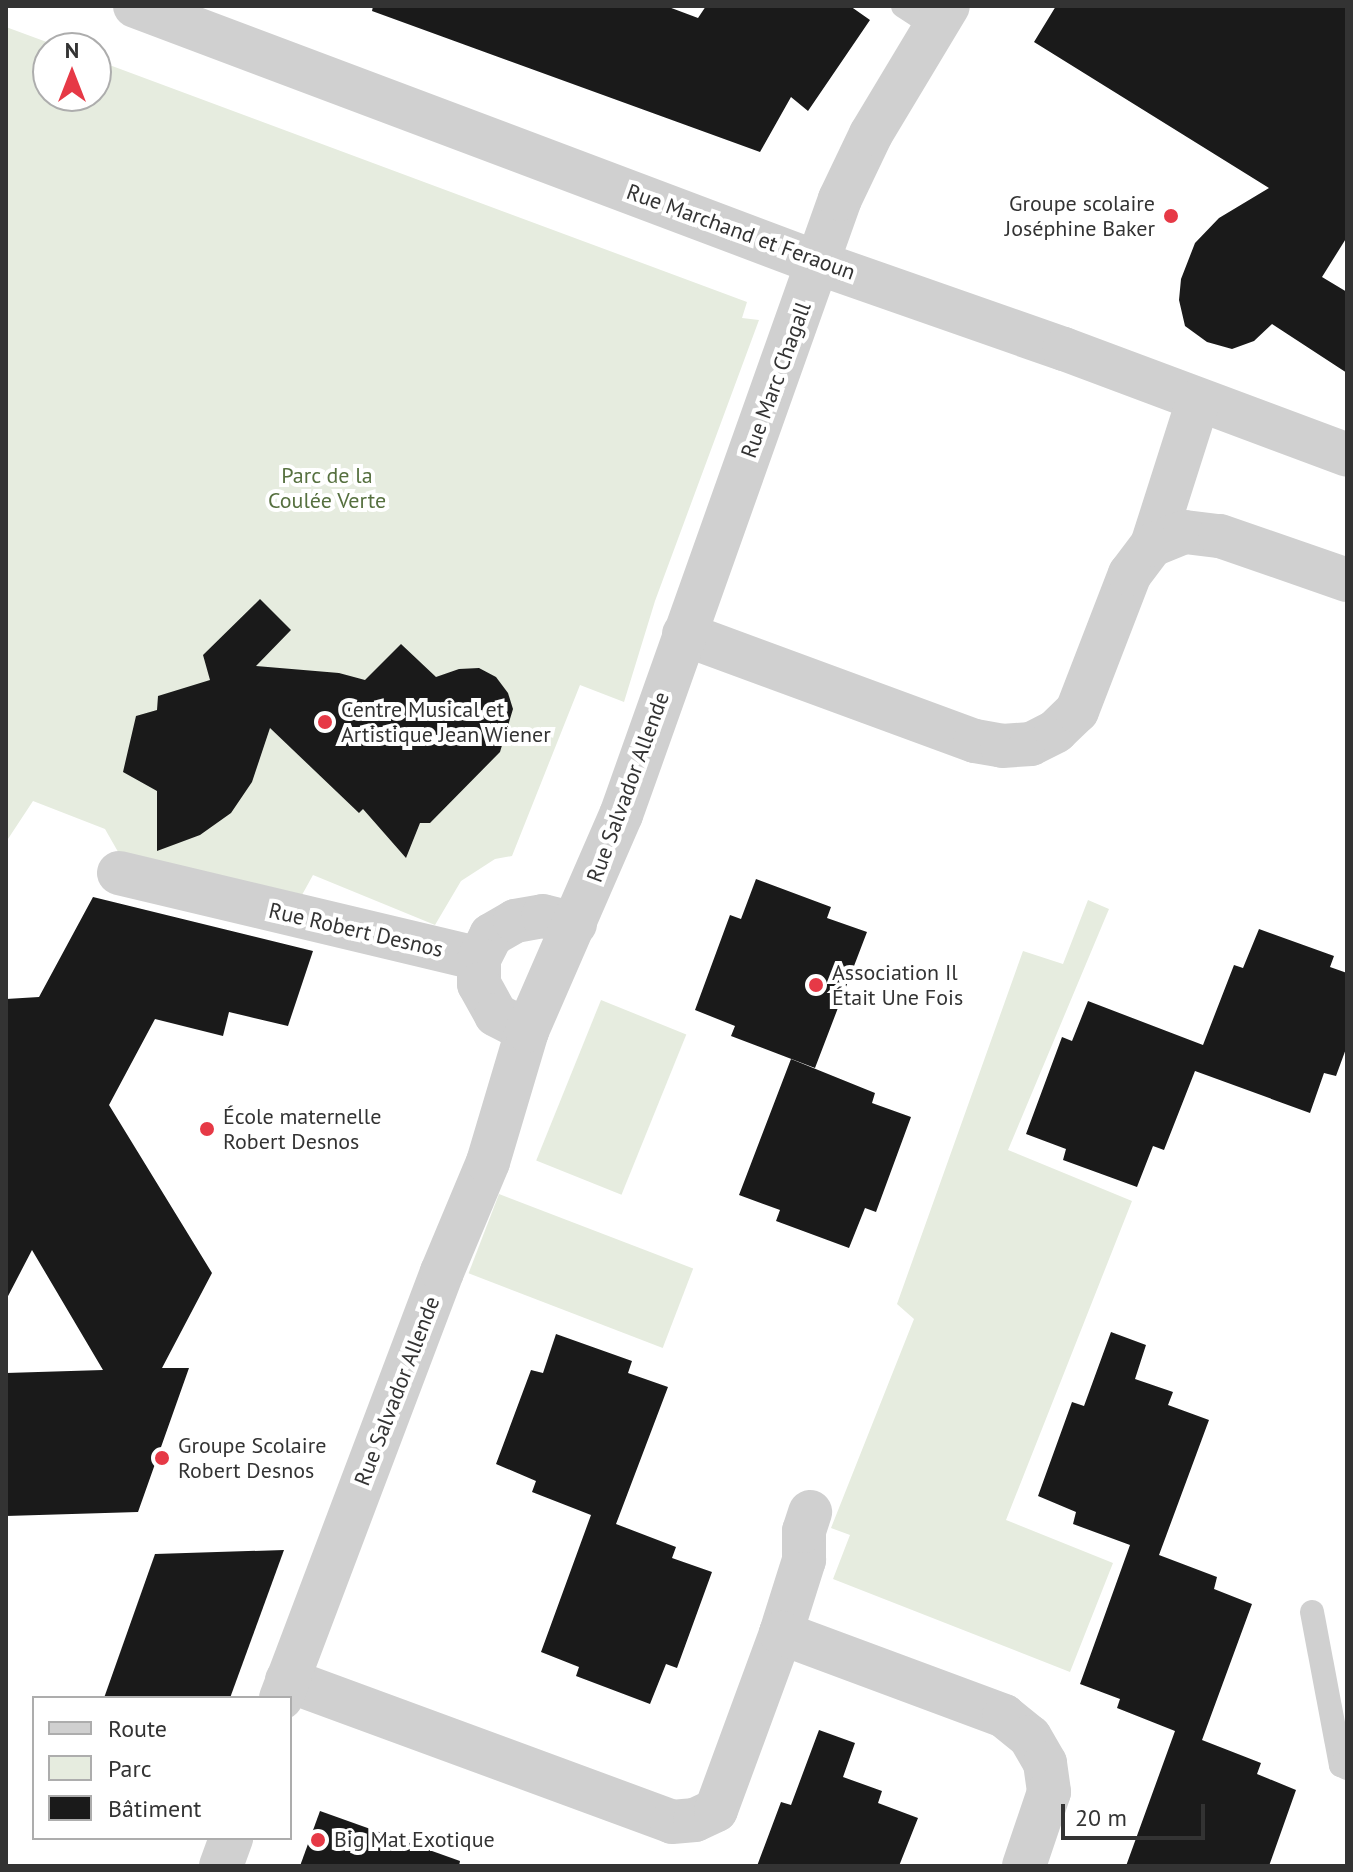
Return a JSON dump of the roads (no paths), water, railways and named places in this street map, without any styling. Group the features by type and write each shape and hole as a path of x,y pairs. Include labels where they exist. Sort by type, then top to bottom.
{"street":[{"name":"Rue Marchand et Feraoun","path":"135,6 818,263 1064,349 1347,455"},
{"name":"Rue Marc Chagall","path":"684,634 840,199 928,13"},
{"path":"684,634 975,741 1002,746 1031,744 1056,731 1077,711 1130,574 1152,545 1198,401"},
{"path":"1152,545 1185,532 1220,536 1347,580"},
{"name":"Rue Salvador Allende","path":"284,1689 442,1272 488,1162 527,1031 621,815 684,634"},
{"name":"Rue Robert Desnos","path":"119,873 479,959"},
{"path":"527,1031 496,1015 479,984 479,959 491,935 515,921 543,916 575,924"},
{"path":"284,1689 672,1822 695,1820 716,1810 781,1633 804,1560 804,1531 810,1512"},
{"path":"781,1633 1004,1716 1030,1737 1045,1763 1049,1792 1024,1866"},
{"path":"221,1866 230,1840"}],"lane":[{"path":"1312,1612 1341,1765 1347,1768"}],"place":[{"name":"Groupe scolaire Joséphine Baker","path":"1171,216"},
{"name":"Centre Musical et Artistique Jean Wiener","path":"325,722"},
{"name":"Association Il Était Une Fois","path":"816,985"},
{"name":"École maternelle Robert Desnos","path":"207,1129"},
{"name":"Groupe Scolaire Robert Desnos","path":"162,1458"},
{"name":"Big Mat Exotique","path":"318,1840"}],"park label":[{"name":"Parc de la Coulée Verte","path":"327,488"}]}
